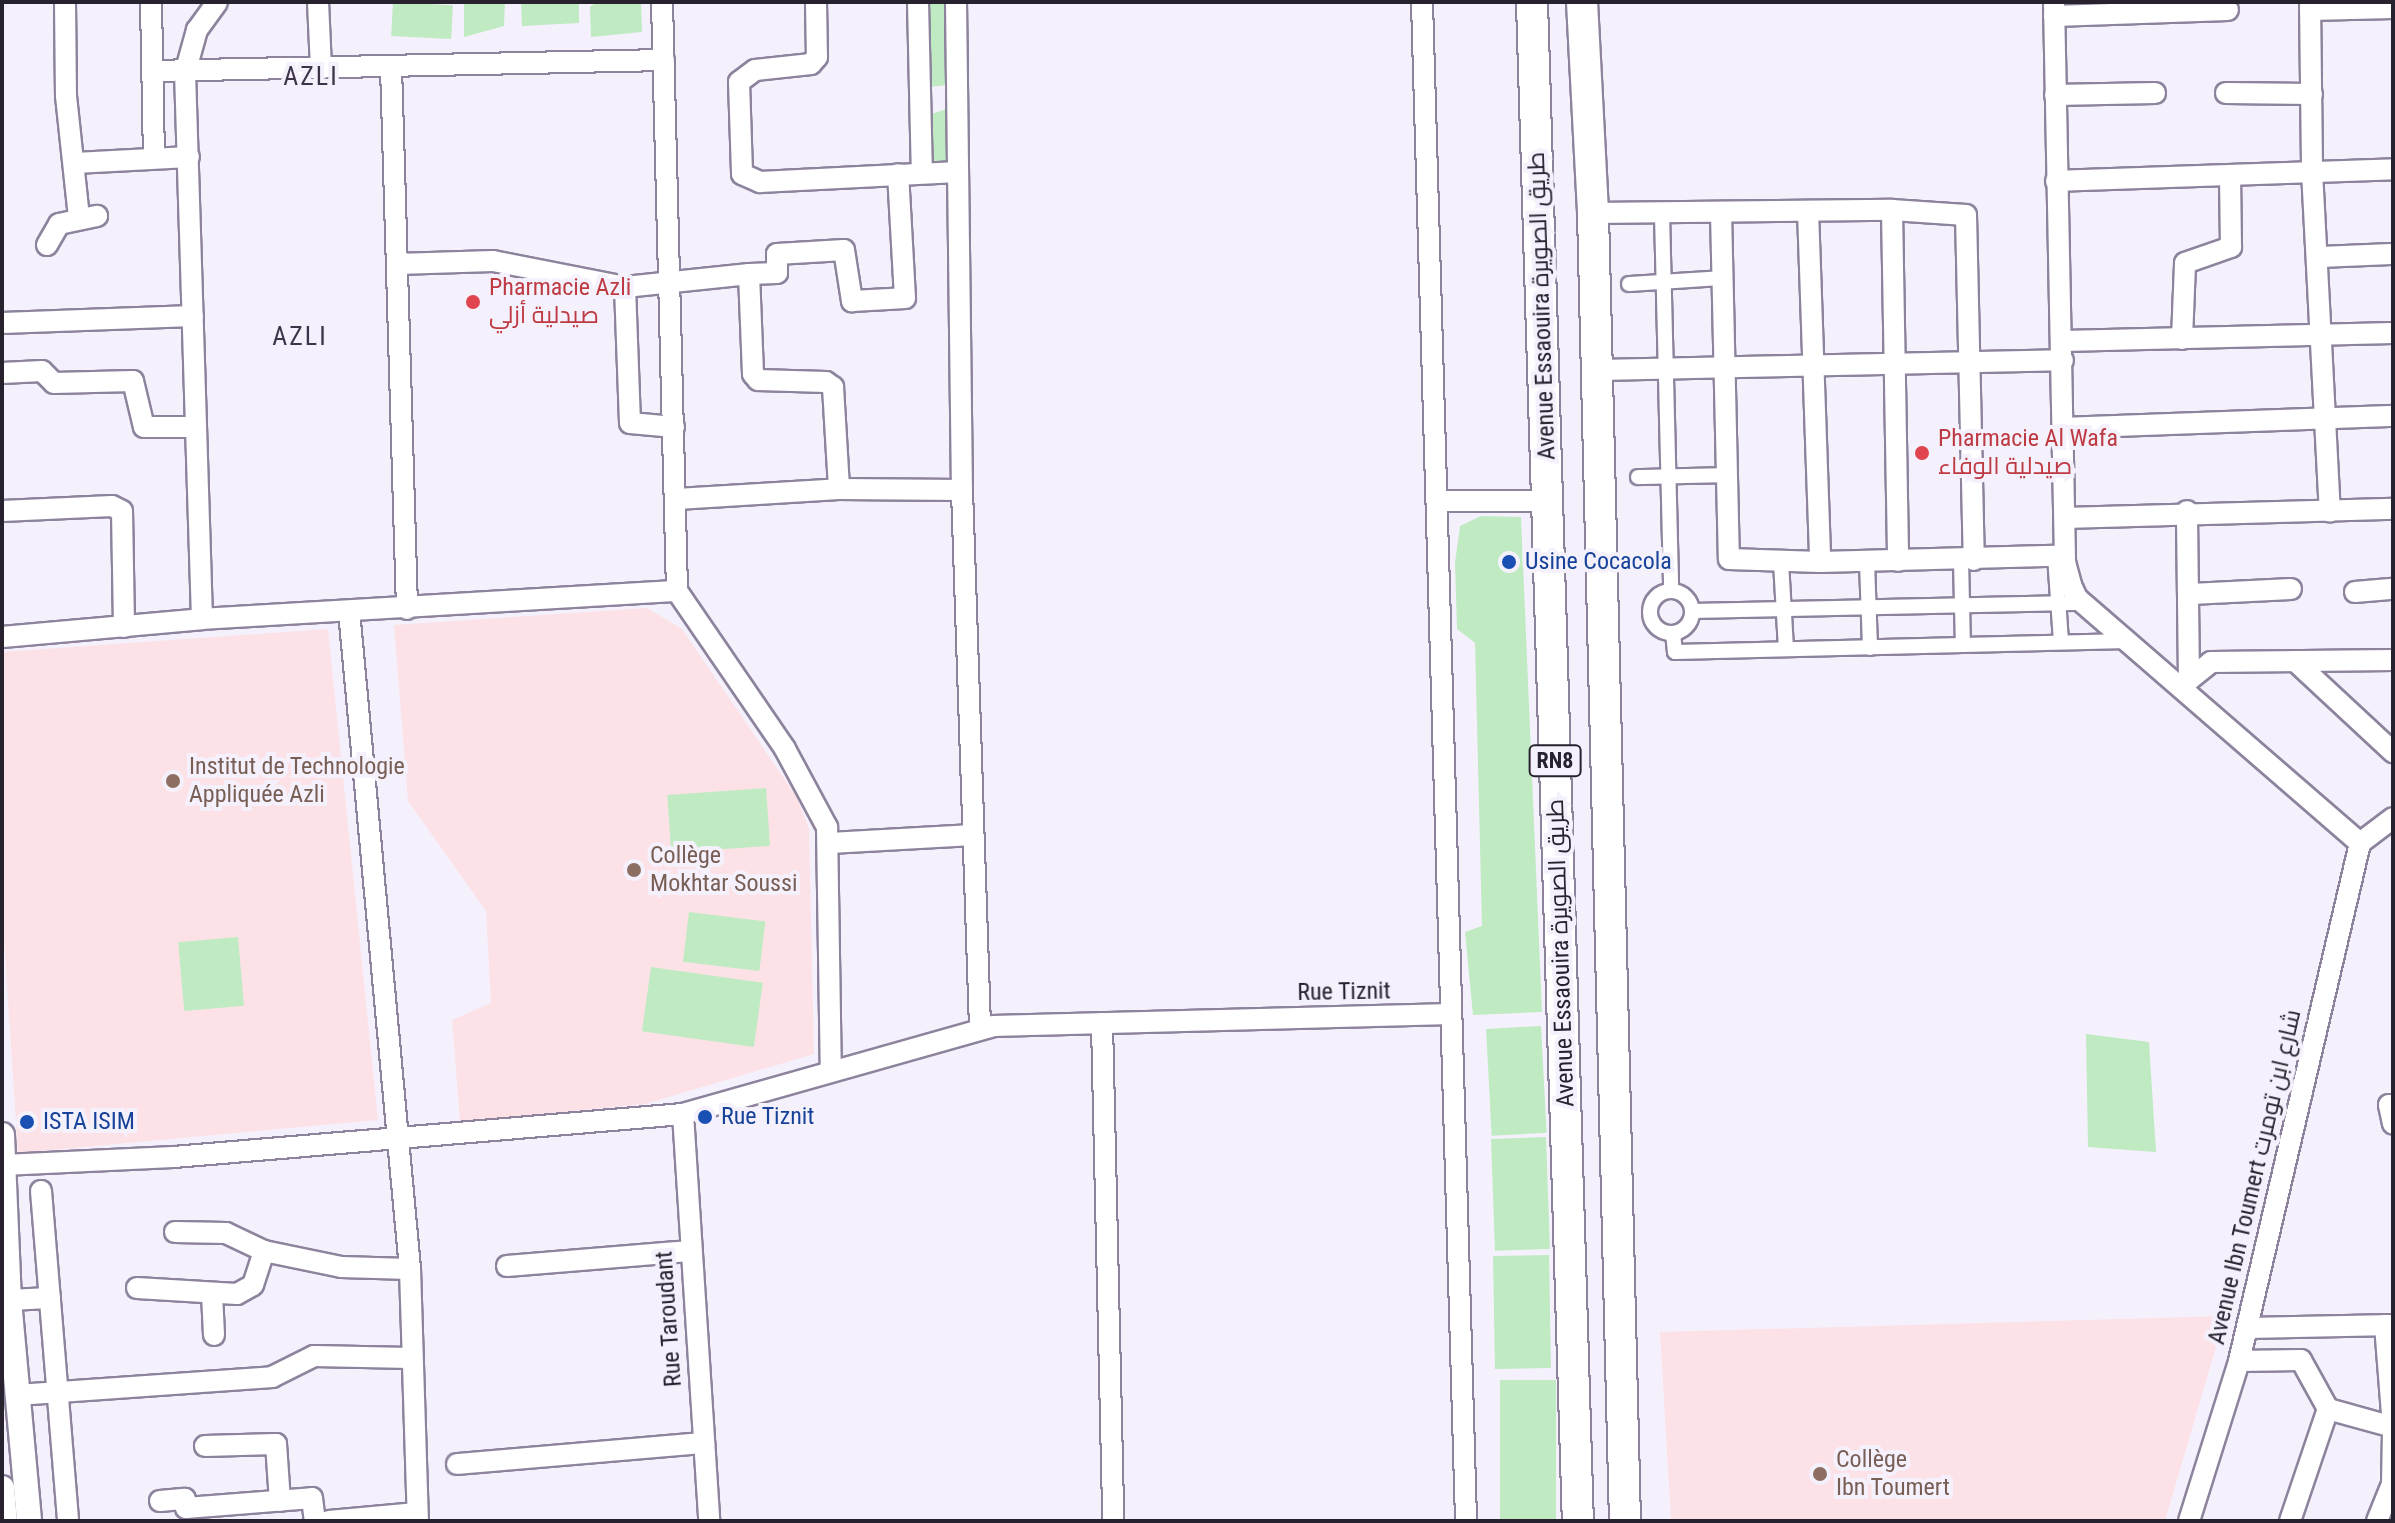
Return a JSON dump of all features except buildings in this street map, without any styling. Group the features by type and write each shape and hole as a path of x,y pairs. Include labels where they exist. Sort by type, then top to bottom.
{"main road":[{"name":"Avenue Essaouira طريق الصويرة","path":"1532,2 1578,1521"},
{"name":"Avenue Essaouira طريق الصويرة","path":"1582,2 1593,213 1625,1521"}],"street":[{"path":"47,245 59,224 88,217 75,163 66,96 65,2"},
{"path":"151,2 154,157"},
{"path":"202,619 185,73 197,30 217,2"},
{"path":"318,2 321,69"},
{"path":"662,2 677,591 785,749 821,811 831,843 831,1071"},
{"path":"816,2 817,57 811,64 755,70 739,82 742,174 760,182 958,172"},
{"path":"918,2 922,173"},
{"path":"956,2 962,490 980,1027"},
{"path":"1422,2 1466,1521"},
{"path":"2330,512 2312,171 2310,6 2393,8"},
{"path":"2061,642 2060,559 2065,518 2054,9 2228,10"},
{"path":"152,71 185,73 664,60"},
{"path":"391,66 407,609"},
{"path":"2055,95 2155,93"},
{"path":"2226,93 2312,94"},
{"path":"75,163 189,157"},
{"path":"2056,181 2393,169"},
{"path":"397,264 501,261 625,287 777,273 777,254 844,250 852,301 905,298 898,174"},
{"path":"2182,339 2185,263 2231,247 2230,175"},
{"path":"1593,213 1892,210 1962,212 1969,220 1971,362 1963,645"},
{"path":"1892,210 1898,561"},
{"path":"1808,211 1817,365 1820,562"},
{"path":"1721,212 1724,475 1729,559 1781,562 2060,559"},
{"path":"1662,214 1671,590"},
{"path":"2318,257 2393,254"},
{"path":"749,274 753,374 758,380 826,382 833,387 839,489"},
{"path":"1629,284 1721,278"},
{"path":"625,287 630,423 674,427"},
{"path":"2,323 193,316"},
{"path":"1597,370 1971,362 2182,339 2393,333"},
{"path":"2,373 42,371 54,383 133,381 144,427 196,427"},
{"path":"2064,428 2393,416"},
{"path":"1638,477 1724,475"},
{"path":"677,499 839,489 962,490"},
{"path":"1438,501 1548,501"},
{"path":"2,511 112,506 122,511 124,627"},
{"path":"2065,518 2187,511 2393,509"},
{"path":"2185,684 2191,594 2187,511"},
{"path":"2060,559 2077,598 2185,684 2360,843 2391,822"},
{"path":"1781,562 1786,649"},
{"path":"1867,562 1870,648"},
{"path":"2191,594 2291,589"},
{"path":"2355,592 2393,589"},
{"path":"1671,590 1682,593 1692,611 1687,625 1673,633 1657,627 1650,612 1656,597 1671,590"},
{"path":"2,637 202,619 677,591"},
{"path":"1692,611 2085,603"},
{"path":"329,1521 418,1517 410,1358 410,1269 349,611"},
{"path":"1673,633 1675,652 2129,641"},
{"path":"2185,684 2211,662 2393,660"},
{"path":"2295,661 2393,752"},
{"path":"831,843 972,835"},
{"name":"Avenue Ibn Toumert شارع ابن تومرت","path":"2189,1521 2239,1361 2360,843"},
{"name":"Rue Tiznit","path":"3,1166 399,1139 683,1114 980,1027 1451,1014"},
{"path":"1102,1023 1113,1521"},
{"path":"2393,1105 2389,1105 2393,1124"},
{"name":"Rue Taroudant","path":"683,1114 709,1521"},
{"path":"2,1135 12,1385 29,1521"},
{"path":"41,1191 68,1521"},
{"path":"175,1232 212,1230 264,1251 341,1267 410,1269"},
{"path":"137,1288 237,1294 253,1285 264,1251"},
{"path":"507,1266 690,1251"},
{"path":"212,1294 214,1335"},
{"path":"9,1300 50,1298"},
{"path":"2239,1361 2301,1360 2328,1409 2393,1426 2389,1325 2247,1328"},
{"path":"12,1385 58,1393 272,1377 314,1356 410,1358"},
{"path":"2290,1521 2328,1409"},
{"path":"2377,1521 2392,1484 2393,1433"},
{"path":"457,1464 704,1443"},
{"path":"205,1446 276,1444 280,1501"},
{"path":"2,1488 5,1521"},
{"path":"160,1501 185,1499 186,1508 312,1498 315,1521"}],"shaded area":[{"name":"Collège Mokhtar Soussi","path":"647,608 682,629 796,796 809,829 814,1054 645,1104 460,1122 452,1020 491,1003 486,911 408,801 394,625"},
{"name":"Institut de Technologie Appliquée Azli","path":"328,629 378,1120 18,1153 2,909 2,652"},
{"path":"2225,1316 2165,1521 1671,1521 1660,1332"}],"green space":[{"path":"393,2 453,5 451,39 391,36"},
{"path":"464,2 505,2 504,26 464,37"},
{"path":"521,2 579,2 579,23 522,26"},
{"path":"597,2 641,2 642,32 591,37 590,7"},
{"path":"930,2 947,2 948,85 928,87"},
{"path":"947,109 948,166 931,160 928,115"},
{"path":"1481,516 1521,517 1542,1012 1473,1015 1465,932 1482,926 1475,643 1457,629 1455,563 1460,526"},
{"path":"766,788 770,846 671,853 667,795"},
{"path":"689,912 765,921 759,971 683,962"},
{"path":"238,937 244,1006 184,1011 178,942"},
{"path":"651,967 763,983 754,1047 642,1031"},
{"path":"1541,1026 1547,1133 1492,1136 1486,1029"},
{"path":"2086,1034 2149,1042 2156,1152 2088,1147"},
{"path":"1546,1137 1550,1249 1495,1251 1491,1139"},
{"path":"1549,1255 1551,1368 1495,1369 1493,1256"},
{"path":"1500,1380 1556,1380 1556,1521 1500,1521"}],"place":[{"name":"Pharmacie Azli صيدلية أزلي","path":"473,302"},
{"name":"Pharmacie Al Wafa صيدلية الوفاء","path":"1922,453"},
{"name":"Usine Cocacola","path":"1509,562"},
{"name":"Institut de Technologie Appliquée Azli","path":"173,781"},
{"name":"Collège Mokhtar Soussi","path":"634,870"},
{"name":"Rue Tiznit","path":"705,1117"},
{"name":"ISTA ISIM","path":"27,1122"},
{"name":"Collège Ibn Toumert","path":"1820,1474"}],"district":[{"name":"AZLI","path":"311,77"},
{"name":"AZLI","path":"300,337"}]}
